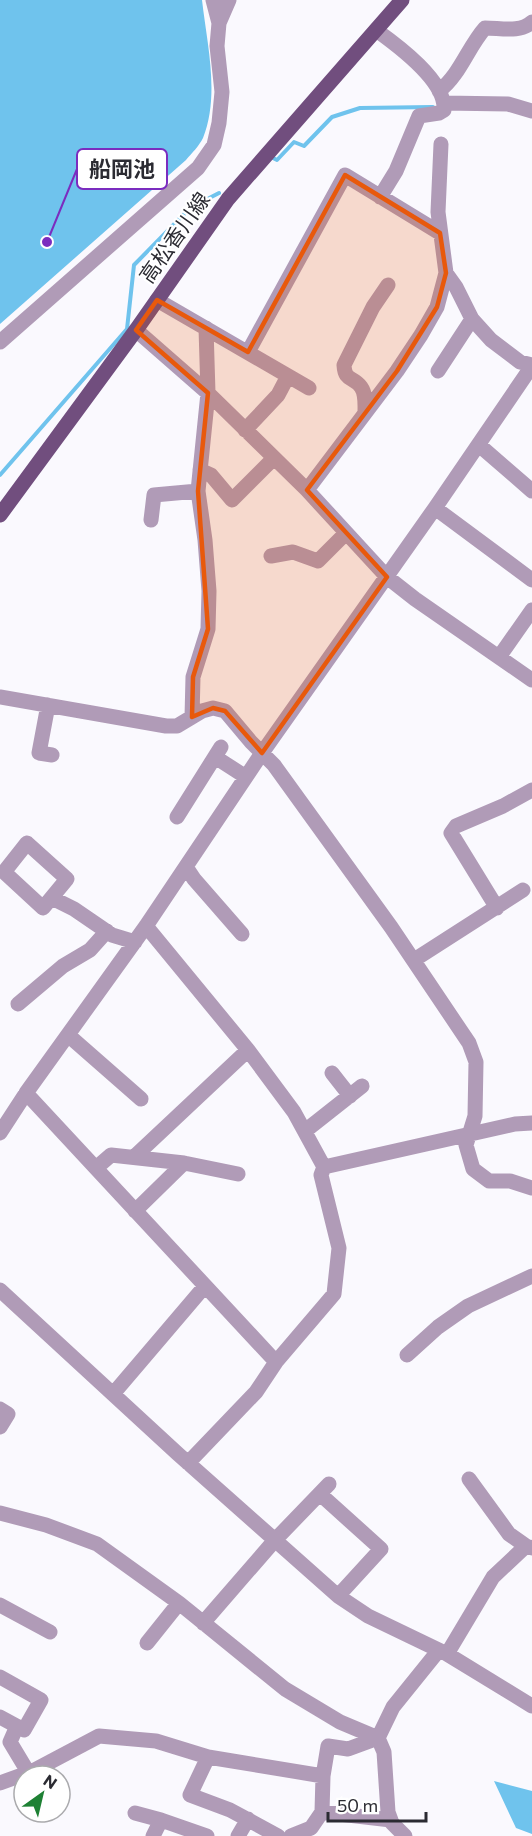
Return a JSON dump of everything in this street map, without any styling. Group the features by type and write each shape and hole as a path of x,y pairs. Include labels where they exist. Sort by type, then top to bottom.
{"main road":[{"name":"高松香川線","path":"0,514 136,330 228,199 402,0"}],"street":[{"path":"213,0 219,23"},
{"path":"0,342 198,168 214,145 222,92 217,46 219,23 229,0"},
{"path":"380,197 396,171 419,117 439,113 450,83 476,38 485,28 512,30 530,25 532,22"},
{"path":"376,30 414,60 443,102"},
{"path":"443,102 508,104 532,111"},
{"path":"307,490 398,371 437,307 446,273 438,212 441,144"},
{"path":"248,352 345,176 440,233"},
{"path":"0,1133 26,1093 135,942 262,753 532,368 520,362 491,340 472,319 456,287 446,273"},
{"path":"365,412 364,393 360,385 345,374 344,365 373,307 388,285"},
{"path":"157,300 309,388"},
{"path":"438,371 472,319"},
{"path":"192,717 193,676 208,629 209,591 198,491 208,393 206,328"},
{"path":"136,330 208,393 307,490 387,577 532,680"},
{"path":"245,430 278,395 288,376"},
{"path":"478,445 532,491"},
{"path":"200,470 211,475 232,500 274,458"},
{"path":"151,520 154,495 198,491"},
{"path":"435,508 532,580"},
{"path":"271,556 293,552 318,561 346,533"},
{"path":"499,657 532,610"},
{"path":"0,697 166,726 177,726 213,708 225,711 274,765 414,960 469,1043 476,1062 475,1116 466,1145 472,1169 480,1177 489,1181 510,1181 532,1188"},
{"path":"48,705 39,753 52,755"},
{"path":"177,817 218,752 246,777"},
{"path":"497,908 451,833 456,826 532,790"},
{"path":"186,867 242,934"},
{"path":"414,960 523,890"},
{"path":"52,898 74,909 112,935 135,942"},
{"path":"146,926 248,1050 294,1112 324,1167 321,1175 339,1248 334,1293 276,1362 256,1392 188,1463"},
{"path":"18,1004 63,966 90,950 107,931"},
{"path":"68,1035 141,1099"},
{"path":"134,1157 248,1050"},
{"path":"305,1131 356,1091 332,1073"},
{"path":"26,1093 276,1362"},
{"path":"324,1167 470,1133 532,1123"},
{"path":"96,1168 111,1155 184,1162 238,1174"},
{"path":"135,1211 184,1162"},
{"path":"407,1355 438,1327 468,1306 532,1276"},
{"path":"113,1394 205,1286"},
{"path":"0,1290 188,1463 338,1596 368,1616 443,1652 532,1706"},
{"path":"0,1409 8,1414 0,1427"},
{"path":"291,1836 311,1828 322,1812 323,1776 328,1746 348,1749 378,1738 393,1707 443,1652 493,1577 529,1547 509,1534 469,1479"},
{"path":"203,1623 275,1540 325,1489 381,1549 338,1596"},
{"path":"0,1514 46,1525 98,1544 179,1603 285,1689 340,1722 378,1738 384,1752 388,1812 405,1836"},
{"path":"147,1643 179,1603"},
{"path":"0,1605 50,1632"},
{"path":"0,1677 41,1700 24,1730 0,1717"},
{"path":"17,1726 9,1742 23,1764"},
{"path":"44,1764 99,1736 156,1741 208,1757 323,1776"},
{"path":"208,1757 190,1795 230,1810 274,1835"},
{"path":"322,1812 392,1820"},
{"path":"135,1813 207,1836"},
{"path":"238,1836 248,1819"},
{"path":"153,1836 160,1820"}],"highlighted area":[{"path":"345,175 440,233 446,273 437,307 397,371 307,490 387,577 262,753 225,711 213,708 192,717 193,677 208,629 198,491 208,393 136,330 157,300 248,352"}],"water":[{"path":"0,0 202,0 211,69 211,104 203,138 186,160 0,324"},
{"path":"494,1781 532,1791 532,1834 516,1828"}],"waterway":[{"path":"271,157 277,160 294,142 304,146 332,117 360,108 433,107"},
{"path":"0,475 127,329 134,265 190,208 219,193"}],"place":[{"name":"船岡池","path":"47,242"}]}
